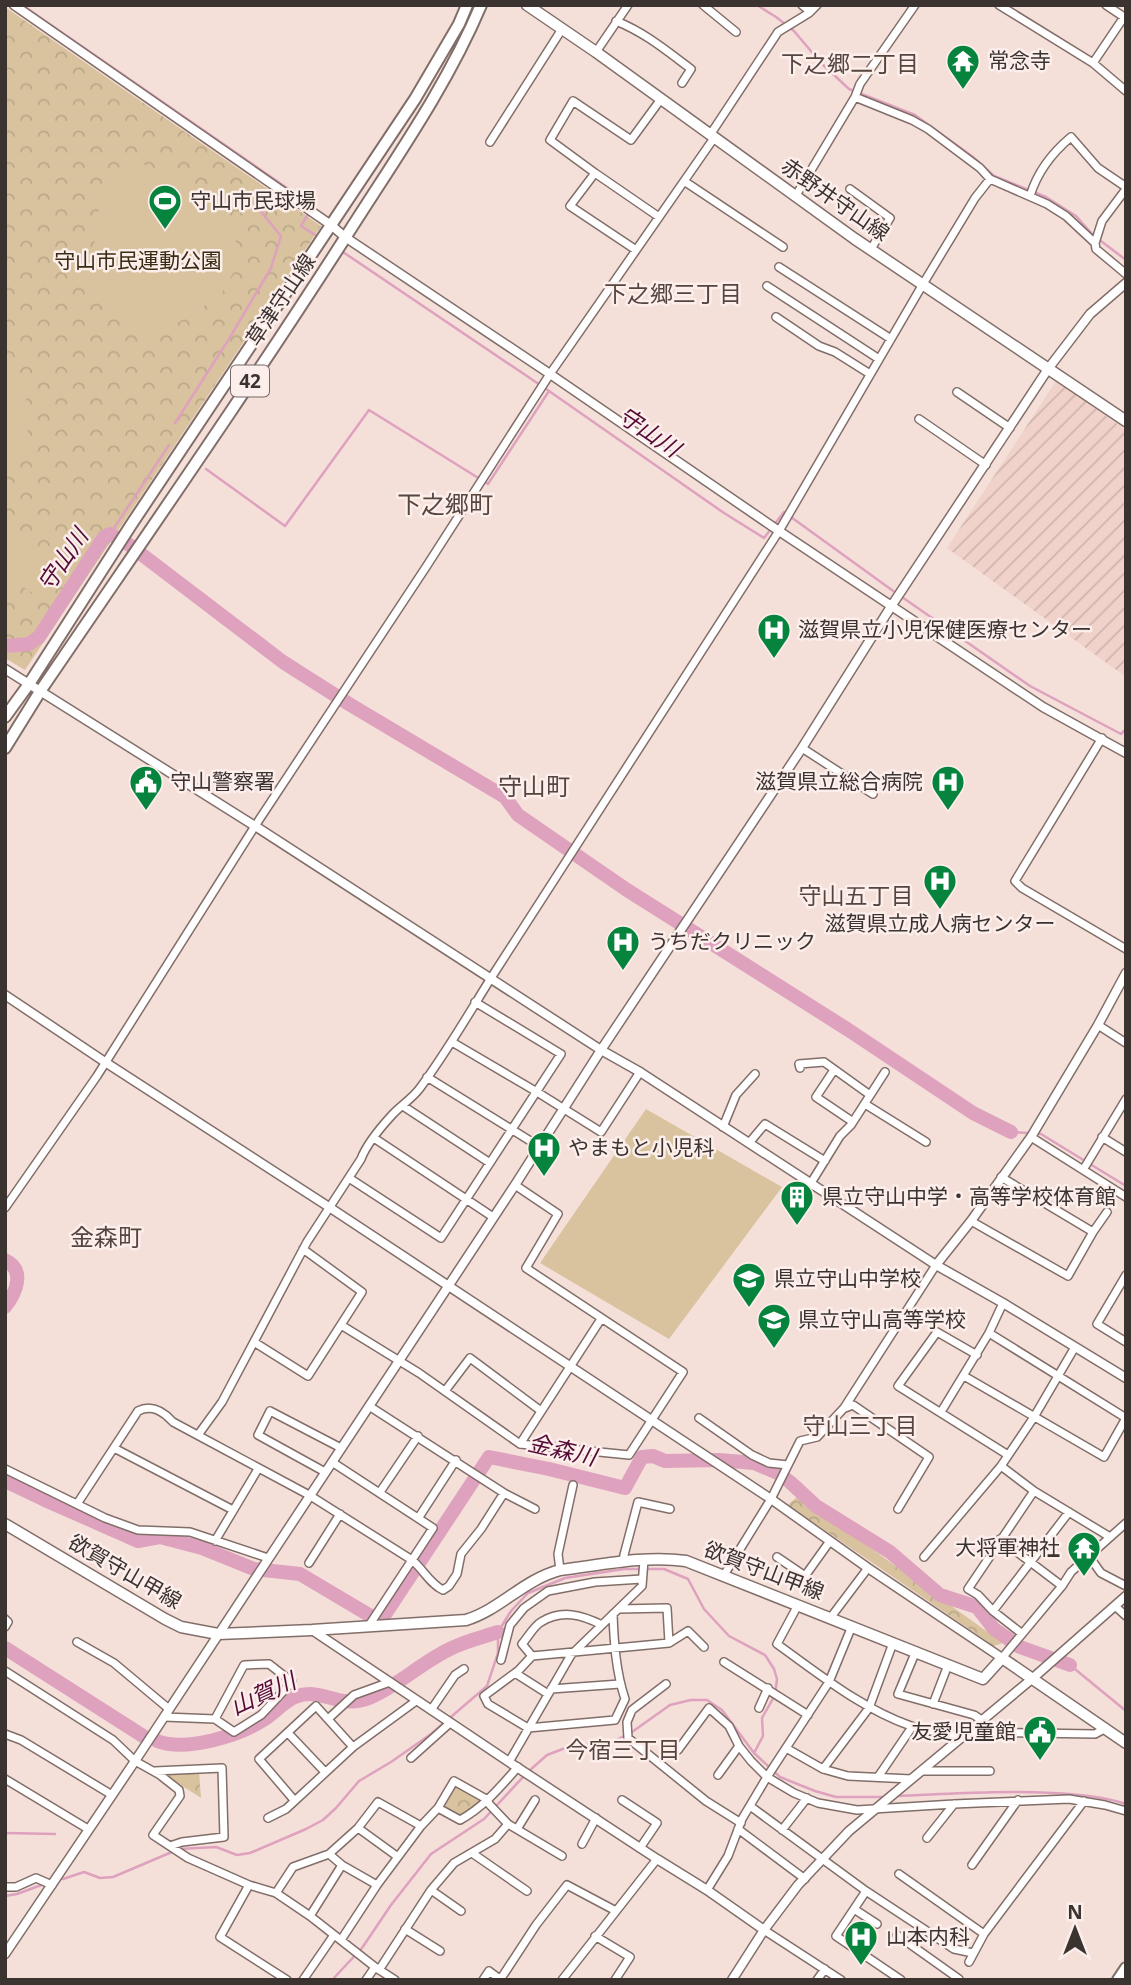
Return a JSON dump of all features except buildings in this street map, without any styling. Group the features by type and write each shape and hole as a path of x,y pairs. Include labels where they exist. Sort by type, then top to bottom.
{"main road":[{"name":"草津守山線","path":"5,717 415,99 459,24 467,5"},
{"name":"草津守山線","path":"5,748 41,690 316,284 435,95 481,5"},
{"name":"赤野井守山線","path":"527,5 795,197 1126,421"},
{"name":"欲賀守山甲線","path":"5,1524 165,1619 181,1627 218,1634 450,1622 486,1612 534,1579 560,1570 675,1559 724,1575 983,1679 1002,1658"},
{"path":"1002,1658 1126,1743"},
{"path":"1118,1980 1126,1968"}],"street":[{"path":"13,5 345,237 779,531 1043,707 1126,753"},
{"path":"596,52 628,5"},
{"path":"704,5 736,32"},
{"path":"802,5 809,13"},
{"path":"5,1208 105,1062 255,826 550,374 684,181 778,32 817,5"},
{"path":"795,197 856,97 860,84 915,5"},
{"path":"999,5 1093,63 1126,91"},
{"path":"1093,63 1125,17 1106,5"},
{"path":"616,21 646,36 691,69 682,83"},
{"path":"490,142 562,29"},
{"path":"856,97 928,129 980,168 990,180 1031,192 1096,239"},
{"path":"659,217 550,140 573,101 631,140 661,99"},
{"path":"1031,192 1057,149 1071,136 1098,168 1126,188 1102,221 1096,239 1096,249 1126,274"},
{"path":"595,173 570,206 636,250"},
{"path":"198,1435 222,1402 303,1250 364,1151 394,1113 418,1090 452,1042 475,1002 779,531 923,284 975,198 990,180"},
{"path":"684,181 783,247"},
{"path":"850,189 890,218 871,249"},
{"path":"779,267 891,340"},
{"path":"5,1954 494,1217 1048,369 1090,314 1126,283"},
{"path":"767,286 879,359"},
{"path":"776,317 819,346 835,352 870,374"},
{"path":"957,392 1010,428"},
{"path":"919,419 986,465"},
{"path":"5,669 255,826 601,1050 640,1072 936,1265 1126,1378"},
{"path":"1102,738 1015,881 1126,949"},
{"path":"802,748 873,794"},
{"path":"724,1575 771,1499 800,1441 817,1437 844,1408 936,1265 1031,1137 1126,973"},
{"path":"5,995 771,1499 1002,1658 1062,1586 1070,1572 1126,1523"},
{"path":"349,1178 441,1238 561,1054 475,1002"},
{"path":"1098,1025 1126,1043"},
{"path":"452,1042 601,1132 640,1072"},
{"path":"800,1068 799,1064 824,1062 870,1095"},
{"path":"834,1069 816,1097 853,1122"},
{"path":"811,1183 885,1072"},
{"path":"723,1127 736,1095 755,1074"},
{"path":"427,1077 540,1147"},
{"path":"1083,1170 1126,1099"},
{"path":"865,1104 926,1142"},
{"path":"403,1106 491,1163"},
{"path":"749,1143 765,1124 825,1161"},
{"path":"1031,1137 1126,1196"},
{"path":"374,1138 494,1217"},
{"path":"1102,1138 1126,1152"},
{"path":"1001,1177 1093,1232"},
{"path":"341,1325 445,1391 520,1444 629,1455 683,1372 526,1268 558,1214 515,1185"},
{"path":"971,1221 1068,1276 1107,1212"},
{"path":"254,1342 308,1376 362,1292 303,1250"},
{"path":"1126,1275 1122,1289 1097,1324 1126,1342"},
{"path":"941,1412 989,1333 1003,1303"},
{"path":"520,1444 601,1319"},
{"path":"976,1354 937,1332 898,1386 1009,1455"},
{"path":"964,1376 1104,1457 1126,1418 989,1333"},
{"path":"924,1557 1009,1455 1075,1347"},
{"path":"445,1391 470,1358 541,1411"},
{"path":"844,1408 853,1405 929,1457 898,1509"},
{"path":"369,1406 504,1493 535,1509"},
{"path":"77,1504 138,1412 142,1409 159,1410 173,1422 340,1514 412,1560 436,1587 443,1590 457,1574 461,1554 504,1493"},
{"path":"325,1472 258,1435 270,1411 341,1448"},
{"path":"699,1418 769,1464 788,1465"},
{"path":"380,1492 418,1436"},
{"path":"114,1448 233,1510"},
{"path":"419,1517 456,1460"},
{"path":"332,1462 433,1528 368,1627"},
{"path":"1001,1466 1034,1491 1110,1537"},
{"path":"5,1469 105,1518 138,1530 190,1532 268,1558"},
{"path":"215,1541 258,1469"},
{"path":"560,1570 558,1554 573,1485"},
{"path":"1021,1633 968,1589 1034,1491"},
{"path":"624,1562 638,1502 670,1508"},
{"path":"993,1611 1069,1512"},
{"path":"309,1563 340,1514"},
{"path":"1000,1539 1062,1586"},
{"path":"777,1557 805,1576 830,1541"},
{"path":"1088,1555 1101,1573 1126,1586"},
{"path":"438,1808 460,1820 489,1802 514,1765 528,1728 573,1653 642,1586 644,1560"},
{"path":"831,1617 868,1568"},
{"path":"501,1660 510,1625 524,1608 548,1591 595,1582 642,1579"},
{"path":"732,1980 764,1930 805,1879 849,1831 1033,1679 1126,1596"},
{"path":"798,1605 777,1644 869,1708 912,1727 967,1734 1095,1734 1106,1728"},
{"path":"1115,1606 1126,1616"},
{"path":"615,1612 667,1608 669,1643"},
{"path":"615,1612 615,1648 625,1699 615,1720 528,1728 488,1704 484,1696 515,1673 531,1656 573,1653 615,1648 669,1643 688,1631 704,1647"},
{"path":"531,1656 522,1644 539,1622 564,1614 585,1616 602,1625"},
{"path":"5,1619 8,1622 5,1627"},
{"path":"707,1890 728,1856 750,1806 829,1682 852,1626"},
{"path":"312,1630 841,1980"},
{"path":"77,1642 114,1663 166,1713 215,1719 234,1732 261,1715 292,1682 269,1664 244,1665 215,1719"},
{"path":"823,1769 869,1708 893,1643"},
{"path":"916,1651 898,1695 974,1715 983,1721"},
{"path":"724,1662 808,1715"},
{"path":"933,1704 948,1665"},
{"path":"431,1710 455,1675 464,1669"},
{"path":"5,1671 113,1740 135,1761 179,1790 180,1796 153,1835 182,1855 250,1885 276,1893 395,1980"},
{"path":"515,1673 549,1692 620,1684"},
{"path":"328,1719 354,1695 390,1682"},
{"path":"666,1684 632,1710 627,1722 628,1738 805,1879"},
{"path":"759,1708 768,1688"},
{"path":"268,1818 286,1809 353,1747 416,1701"},
{"path":"294,1800 259,1759 316,1706 353,1747"},
{"path":"678,1750 709,1708 729,1726 739,1746 768,1776 794,1793 818,1803 857,1810 1069,1799 1126,1811"},
{"path":"411,1758 450,1723"},
{"path":"878,1777 912,1727"},
{"path":"288,1733 324,1772"},
{"path":"5,1734 21,1740 112,1795"},
{"path":"718,1775 739,1746"},
{"path":"786,1748 823,1769 848,1776 911,1779"},
{"path":"152,1771 222,1768 224,1837 182,1842 172,1847"},
{"path":"921,1771 990,1771"},
{"path":"5,1779 88,1829"},
{"path":"341,1940 377,1885 421,1826 438,1808 454,1781 489,1802 508,1824 562,1856"},
{"path":"782,1830 807,1798"},
{"path":"517,1829 535,1800"},
{"path":"622,1800 657,1824 640,1848"},
{"path":"972,1865 1018,1800"},
{"path":"968,1962 984,1934 1084,1801"},
{"path":"276,1893 293,1867 329,1854 358,1828 378,1802 421,1826"},
{"path":"927,1838 954,1804"},
{"path":"750,1806 866,1891 954,1949 972,1954"},
{"path":"582,1844 596,1818"},
{"path":"366,1980 377,1969 431,1890 454,1863 495,1839 508,1824"},
{"path":"358,1828 398,1857"},
{"path":"472,1853 527,1891"},
{"path":"329,1854 342,1865 377,1885"},
{"path":"562,1980 657,1859"},
{"path":"310,1916 342,1865"},
{"path":"899,1874 984,1934"},
{"path":"5,1887 16,1887 36,1878 52,1885"},
{"path":"250,1885 220,1937 287,1980"},
{"path":"484,1980 489,1971 501,1980 536,1925 566,1885 616,1911"},
{"path":"431,1890 461,1911"},
{"path":"866,1891 836,1936 901,1980"},
{"path":"854,1909 877,1924"},
{"path":"405,1929 440,1951"},
{"path":"303,1980 334,1935"},
{"path":"897,1935 959,1979"},
{"path":"595,1936 630,1958 615,1980"},
{"path":"817,1980 825,1969"}],"shaded area":[{"path":"1056,381 1126,430 1126,677 947,548"}],"green space":[{"name":"守山市民運動公園","path":"5,7 321,226 25,670 5,658"},
{"name":"守山市民球場","path":"131,159 227,200 240,261 221,295 170,328 137,325 89,285 103,178"},
{"path":"5,354 25,381 28,430 16,463 5,472"},
{"path":"5,527 67,565 45,600 5,576"},
{"path":"646,1109 782,1187 669,1339 540,1263"},
{"path":"798,1496 1003,1643 994,1646 788,1505"},
{"path":"199,1771 201,1798 164,1774"},
{"path":"455,1783 484,1799 461,1817 441,1807"}],"waterway":[{"path":"22,5 313,206 301,226 320,238"},
{"path":"757,5 794,31 821,63 849,89 915,115 973,157 994,176 1046,197 1076,216 1093,235 1126,260"},
{"path":"175,423 271,268 281,236 253,202"},
{"name":"守山川","path":"340,250 764,538 784,512 896,593"},
{"name":"守山川","path":"206,469 285,526 369,410 488,484 549,391"},
{"name":"守山川","path":"110,534 169,445"},
{"path":"5,646 29,644 39,637 104,537 110,534 128,544 283,662 505,797 518,815 627,890 847,1029 973,1113 1011,1132"},
{"name":"守山川","path":"902,597 1030,686 1121,734 1126,729"},
{"path":"1011,1132 1041,1134 1126,1186"},
{"name":"金森川","path":"5,1260 11,1264 17,1276 13,1295 5,1307"},
{"name":"金森川","path":"5,1481 138,1541 160,1537 202,1548 254,1569 300,1574 369,1615 382,1619 489,1457 625,1488 642,1457 653,1456 665,1461 719,1460 754,1463 778,1473 816,1506 890,1552 940,1595 977,1607 994,1629 1020,1647 1070,1665"},
{"path":"63,1879 84,1872 100,1878 113,1877 179,1849 216,1847 237,1855 250,1853 323,1820 359,1781 431,1734 487,1686 498,1653 498,1632 511,1611 528,1593 565,1578 624,1569 664,1569 688,1579 704,1609 729,1636 765,1655 774,1669 777,1679 775,1695 762,1718 763,1736 754,1753"},
{"name":"山賀川","path":"157,1741 182,1745 212,1741 254,1725 291,1699 305,1694 348,1701 369,1698 441,1653 498,1632"},
{"name":"山賀川","path":"5,1648 143,1736"},
{"name":"金森川","path":"1070,1665 1126,1711"},
{"path":"529,1771 547,1755 568,1747 612,1742 632,1732 670,1705 691,1700 707,1700 722,1710 754,1753 780,1777 836,1797 885,1797"},
{"path":"332,1980 362,1948 431,1854 484,1819 524,1776"},
{"path":"896,1796 1032,1792 1089,1796 1126,1804"},
{"path":"5,1833 55,1834"},
{"path":"5,1896 44,1884"}],"place":[{"name":"常念寺","path":"963,91"},
{"name":"守山市民球場","path":"165,231"},
{"name":"滋賀県立小児保健医療センター","path":"774,660"},
{"name":"守山警察署","path":"146,812"},
{"name":"滋賀県立総合病院","path":"948,812"},
{"name":"滋賀県立成人病センター","path":"940,911"},
{"name":"うちだクリニック","path":"623,972"},
{"name":"やまもと小児科","path":"544,1178"},
{"name":"県立守山中学・高等学校体育館","path":"797,1227"},
{"name":"県立守山中学校","path":"749,1309"},
{"name":"県立守山高等学校","path":"774,1350"},
{"name":"大将軍神社","path":"1084,1578"},
{"name":"友愛児童館","path":"1040,1762"},
{"name":"山本内科","path":"861,1967"}],"district":[{"name":"下之郷二丁目","path":"850,64"},
{"name":"下之郷三丁目","path":"673,294"},
{"name":"下之郷町","path":"445,505"},
{"name":"守山町","path":"534,787"},
{"name":"守山五丁目","path":"856,896"},
{"name":"金森町","path":"106,1238"},
{"name":"守山三丁目","path":"860,1426"},
{"name":"今宿三丁目","path":"623,1750"}]}
